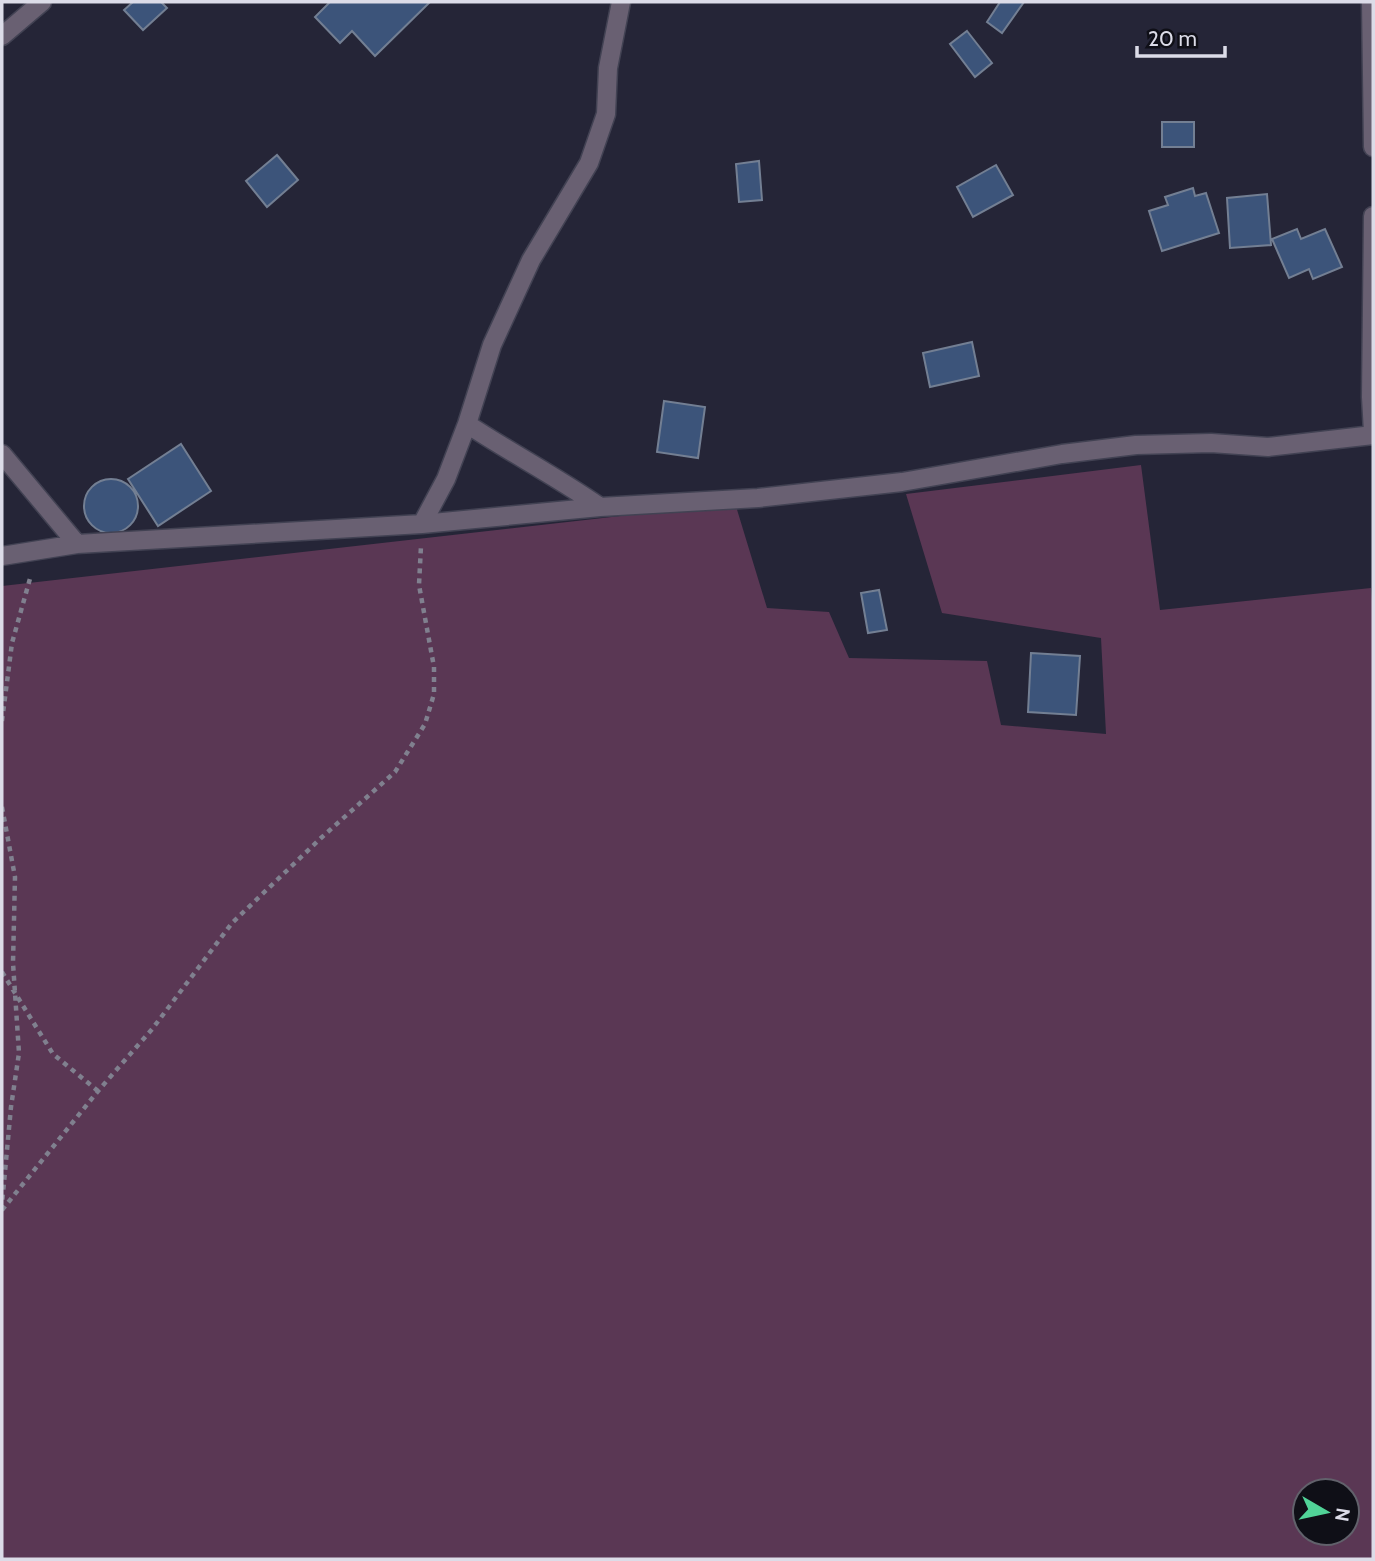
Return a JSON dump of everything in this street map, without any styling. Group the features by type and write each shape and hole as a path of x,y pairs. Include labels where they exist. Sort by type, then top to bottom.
{"street":[{"path":"2,36 42,2"},
{"path":"422,524 446,479 492,345 531,260 589,163 606,114 608,68 621,2"},
{"path":"1371,2 1373,148"},
{"path":"2,556 77,544 422,524 600,507 758,498 902,482 1062,454 1136,445 1210,443 1268,446 1373,433 1373,216"},
{"path":"467,424 558,478 600,507"},
{"path":"2,454 77,544"}],"path":[{"path":"2,1210 98,1091 153,1028 232,923 395,772 425,724 435,694 434,667 419,586 422,524"},
{"path":"2,721 12,643 36,550"},
{"path":"2,807 15,877 13,963 19,1053 2,1204"},
{"path":"2,972 53,1054 98,1091"}],"shaded area":[{"path":"1141,465 1160,610 1371,588 1373,1559 2,1559 2,586 735,503 767,608 829,612 849,658 987,661 1001,725 1106,734 1101,638 942,613 906,494"}],"building":[{"path":"133,2 161,2 167,8 143,30 124,10"},
{"path":"330,2 430,2 375,56 352,31 340,43 315,17"},
{"path":"1000,2 1024,2 1002,33 987,22"},
{"path":"967,31 992,63 975,77 950,44"},
{"path":"1162,122 1194,122 1194,147 1162,147"},
{"path":"277,155 298,180 267,207 246,181"},
{"path":"759,161 762,200 739,202 736,164"},
{"path":"996,165 1013,195 973,217 957,187"},
{"path":"1193,188 1195,196 1206,193 1219,233 1162,251 1149,211 1168,205 1165,197"},
{"path":"1267,194 1271,245 1230,248 1227,198"},
{"path":"1297,229 1301,239 1325,229 1342,267 1313,279 1309,269 1289,278 1272,239"},
{"path":"972,342 979,376 930,387 923,353"},
{"path":"664,401 705,407 698,458 657,452"},
{"path":"181,444 211,491 158,526 128,479"},
{"path":"111,479 130,487 138,506 130,525 111,533 92,525 84,506 92,487"},
{"path":"879,590 887,630 868,633 861,593"},
{"path":"1031,653 1080,656 1076,715 1028,712"}]}
